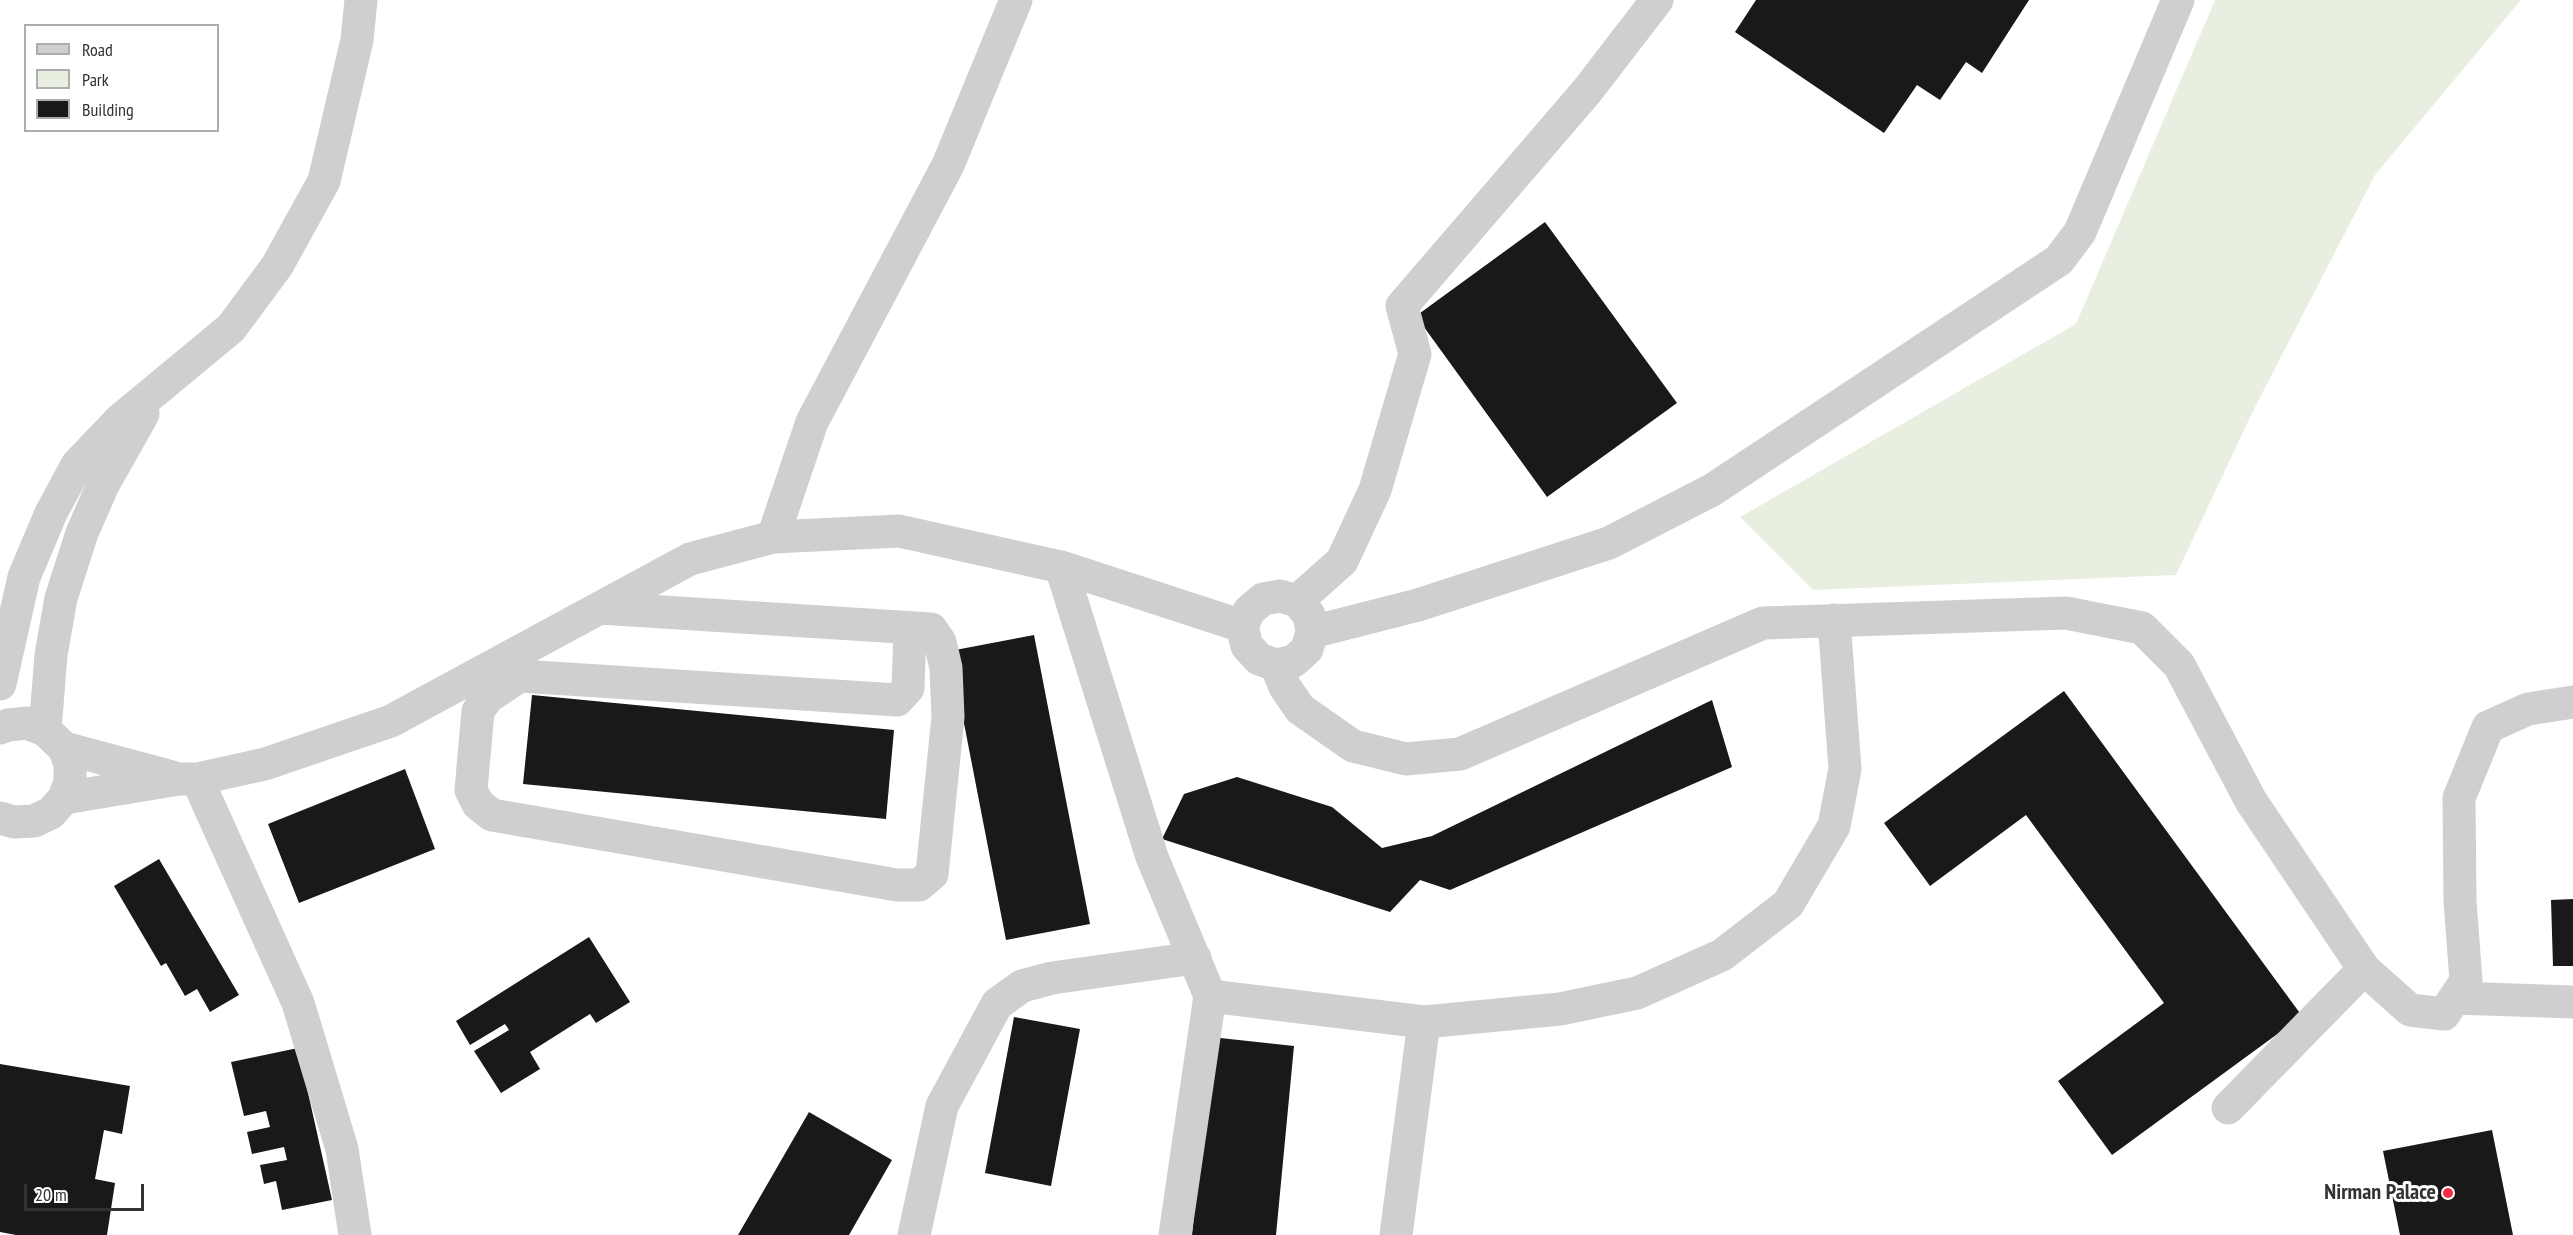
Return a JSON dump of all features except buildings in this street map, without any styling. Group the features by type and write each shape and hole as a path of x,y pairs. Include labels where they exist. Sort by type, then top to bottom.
{"street":[{"path":"0,684 24,577 51,513 77,465 120,420 231,328 277,266 324,181 357,40 361,0"},
{"path":"772,537 812,422 948,165 1016,0"},
{"path":"1297,601 1342,561 1375,490 1415,354 1402,306 1587,91 1657,0"},
{"path":"1312,632 1418,605 1609,543 1712,490 2059,260 2080,232 2178,0"},
{"path":"0,818 14,822 34,821 51,813 64,798 70,782 70,764 55,739 51,655 61,598 82,533 103,485 154,394"},
{"path":"64,798 188,779 265,764 391,721 690,559 772,537 899,531 1061,567 1242,626"},
{"path":"1061,567 1152,857 1210,996 1174,1235"},
{"path":"1280,596 1297,601 1309,615 1312,632 1307,649 1294,661 1276,665 1259,659 1247,646 1242,626 1249,611 1263,599 1280,596"},
{"path":"600,609 931,629 940,642 945,668 948,717 932,874 920,885 897,885 492,815 478,804 471,790 478,711 488,697 520,676 897,700 908,688 910,628"},
{"path":"1276,665 1285,687 1300,709 1353,746 1406,759 1460,754 1763,623 2066,613 2142,628 2179,665 2251,801 2364,969 2410,1010 2444,1014 2466,981 2460,901 2459,798 2488,727 2528,709 2573,702"},
{"path":"1210,996 1424,1022 1560,1009 1637,993 1722,956 1788,904 1834,826 1845,769 1834,620"},
{"path":"0,728 8,724 27,723 55,739 188,779 298,1003 342,1149 355,1235"},
{"path":"914,1235 942,1106 997,1004 1022,986 1052,978 1195,958"},
{"path":"2228,1108 2364,969"},
{"path":"2454,998 2573,1002"},
{"path":"1396,1235 1424,1022"}],"green space":[{"path":"2215,0 2521,0 2375,175 2252,413 2176,575 1813,590 1740,517 2076,324"}],"place":[{"name":"Nirman Palace","path":"2448,1193"}]}
